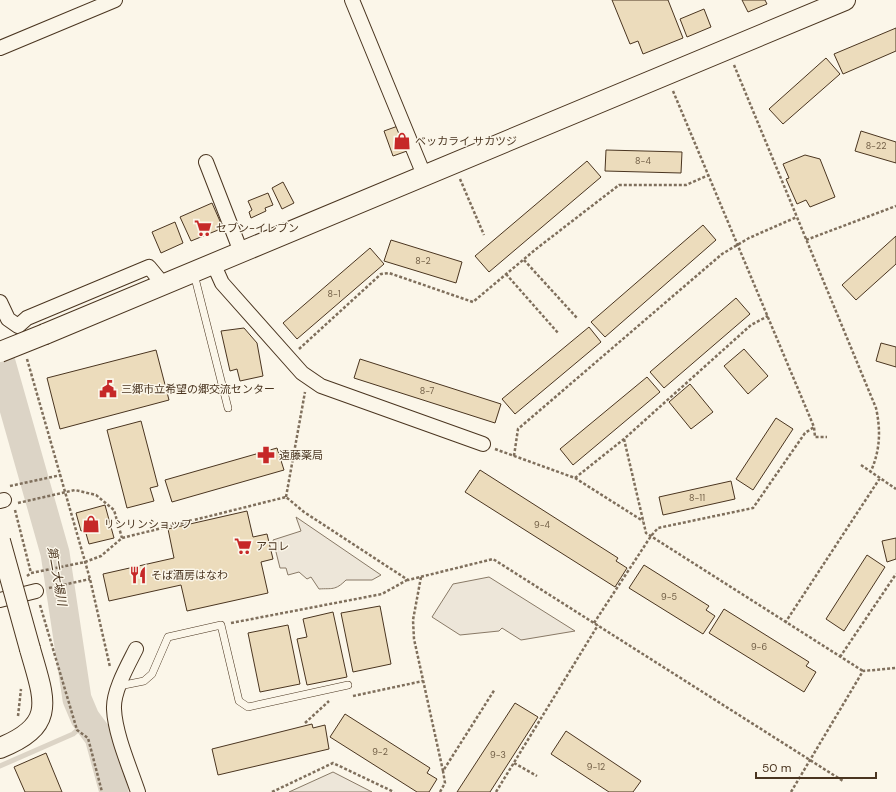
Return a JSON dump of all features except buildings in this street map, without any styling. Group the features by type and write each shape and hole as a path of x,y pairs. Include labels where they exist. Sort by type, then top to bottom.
{"street":[{"path":"0,48 115,0"},
{"path":"352,0 424,175"},
{"path":"0,352 845,0"},
{"path":"206,162 241,252"},
{"path":"213,263 222,283 294,365 310,379 321,386 483,444"},
{"path":"0,302 8,319 18,326 27,318 149,267 163,284"},
{"path":"0,540 42,691 43,702 41,715 33,730 18,741 0,748"},
{"path":"0,600 36,591"},
{"path":"136,649 118,690 114,708 118,729 138,792"}],"lane":[{"path":"193,272 228,408"},
{"path":"118,690 144,682 152,674 168,637 221,625 239,701 248,707 348,685"}],"path":[{"path":"734,64 876,408 880,426 879,443 871,471"},
{"path":"667,90 674,92 814,426 815,438 827,437"},
{"path":"294,353 381,274 389,273 473,302 506,274 620,185 686,185 709,175"},
{"path":"459,176 484,235"},
{"path":"806,240 896,206"},
{"path":"514,456 518,428 722,254 738,244 797,216"},
{"path":"524,260 577,318"},
{"path":"506,274 560,334"},
{"path":"575,478 624,439 751,325 768,316"},
{"path":"25,353 90,579 118,690"},
{"path":"286,497 306,385"},
{"path":"594,622 651,536 658,528 753,508 804,433 814,426"},
{"path":"624,439 646,533 785,623 863,671 896,668"},
{"path":"483,444 575,478 643,521"},
{"path":"861,465 896,489"},
{"path":"61,475 10,486 7,499 31,573 77,730 88,738 102,792"},
{"path":"785,623 880,478"},
{"path":"7,499 65,493 76,490 96,495 114,510 122,538"},
{"path":"31,573 84,562 101,556 122,538 286,497"},
{"path":"286,497 304,512 408,580"},
{"path":"221,625 382,594 408,580 493,559 843,780"},
{"path":"840,657 896,574"},
{"path":"421,577 413,620 414,639 443,771 445,784 440,792"},
{"path":"36,591 90,579"},
{"path":"496,792 598,625"},
{"path":"791,792 863,671"},
{"path":"351,696 423,681"},
{"path":"17,719 21,699 20,682"},
{"path":"443,771 495,689"},
{"path":"306,723 329,701 336,699"},
{"path":"272,792 333,763 394,792"},
{"path":"514,763 537,776"}],"shaded area":[{"path":"296,517 381,575 372,580 346,580 342,584 330,589 319,589 311,577 307,579 299,572 288,575 286,568 280,568 273,540 301,531"},
{"path":"489,577 575,631 521,640 502,628 499,631 460,635 432,617 453,584"},
{"path":"333,772 372,792 289,792"}],"waterway":[{"name":"第二大場川","path":"0,359 55,553 77,699 85,718 99,737 114,792"},
{"path":"0,766 73,734 88,721"}],"place":[{"name":"ベッカライ サカツジ","path":"402,141"},
{"name":"セブン-イレブン","path":"203,228"},
{"name":"三郷市立希望の郷交流センター","path":"108,389"},
{"name":"遠藤薬局","path":"266,455"},
{"name":"リンリンショップ","path":"91,524"},
{"name":"アコレ","path":"243,546"},
{"name":"そば酒房はなわ","path":"138,575"}]}
